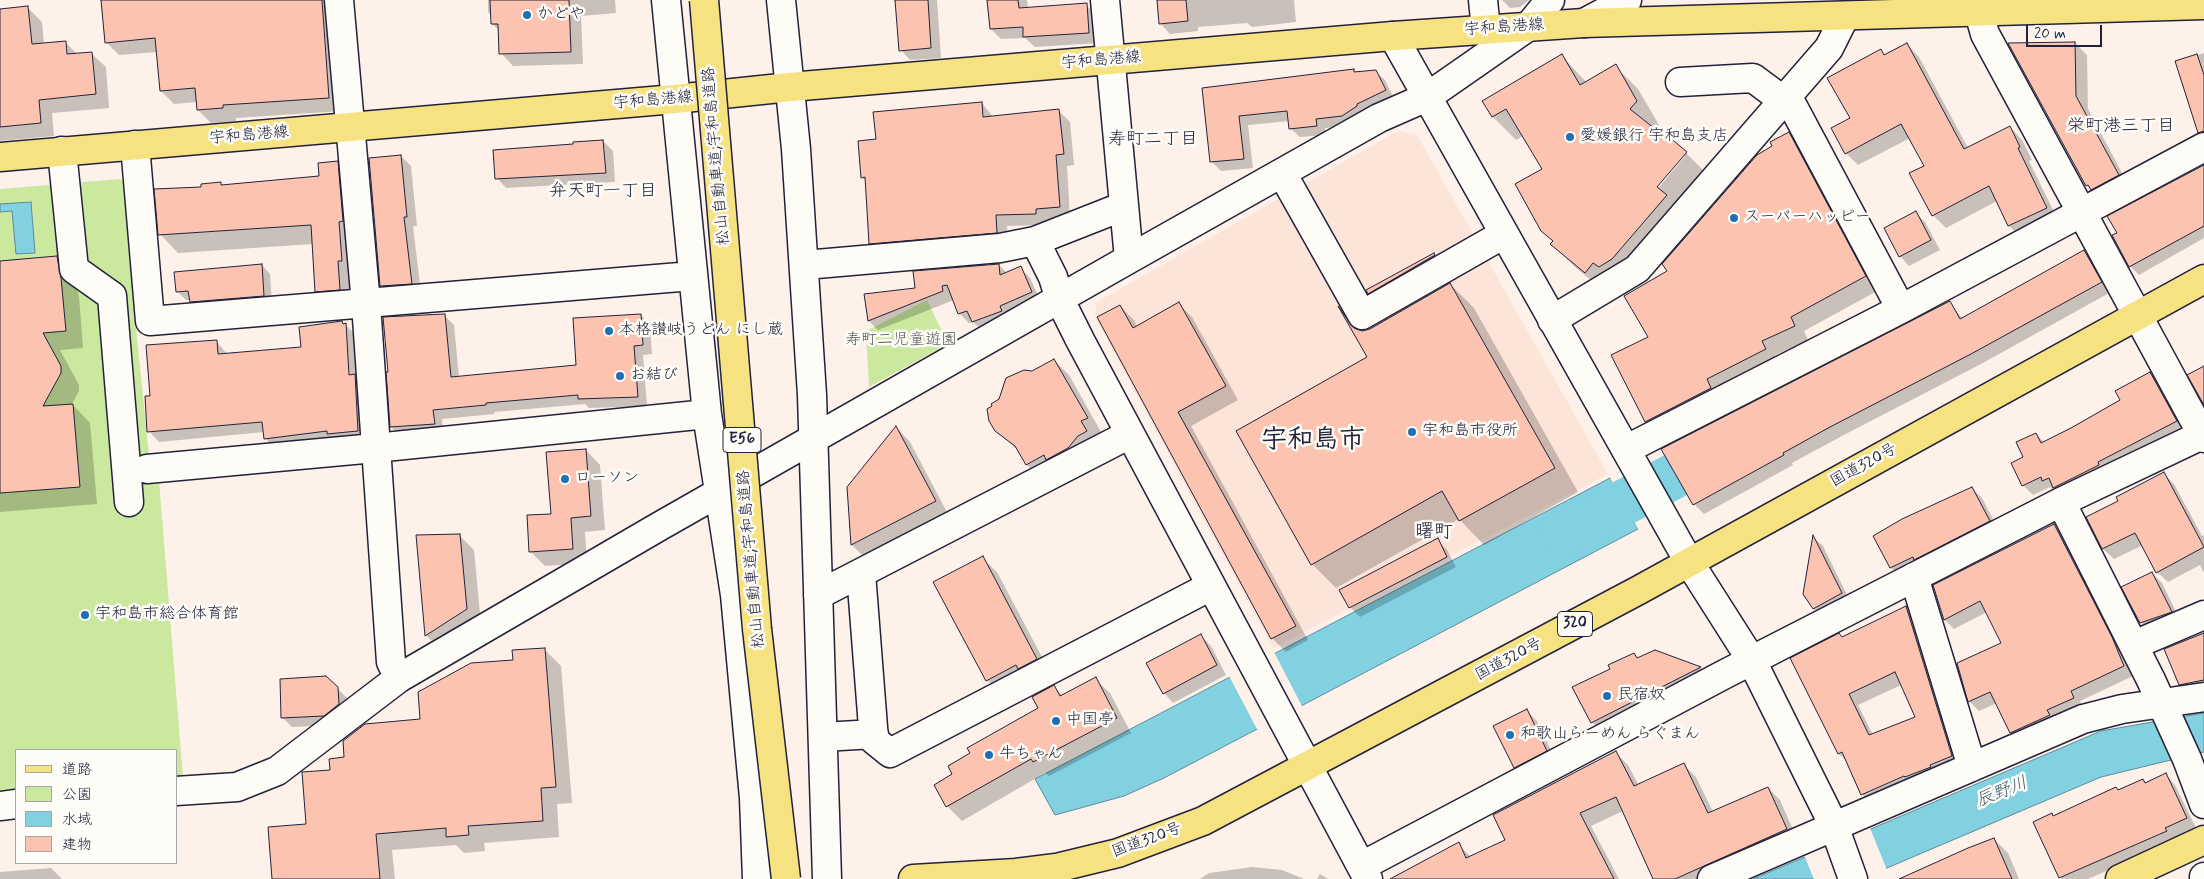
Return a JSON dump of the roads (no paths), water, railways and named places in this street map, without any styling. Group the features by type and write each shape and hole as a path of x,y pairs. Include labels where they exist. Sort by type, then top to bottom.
{"main road":[{"name":"松山自動車道;宇和島道路","path":"704,0 757,629 786,879"},
{"name":"宇和島港線","path":"0,157 675,99 790,86 1529,26 2204,5"},
{"name":"国道320号","path":"913,879 1016,876 1056,868 1118,853 1203,821 1689,562 2137,314 2204,279"},
{"path":"2120,879 2204,840"}],"street":[{"path":"339,0 366,304 391,662 398,678"},
{"path":"666,0 707,414 735,595 754,798 757,879"},
{"path":"781,0 805,265 814,440 827,879"},
{"path":"1105,0 1129,260"},
{"path":"1483,0 1486,30"},
{"path":"178,791 237,787 278,770 398,678 1282,173 1380,118 1427,97 1529,26 1550,0"},
{"path":"1584,23 1627,0"},
{"path":"1035,241 1053,277 1060,300 1281,720 1365,873 1752,661 2061,502 2203,436 1985,34 1978,13"},
{"path":"1552,320 1637,269 1829,48 1845,16"},
{"path":"1393,36 1689,562 1752,661 1836,831 1853,879"},
{"path":"1680,82 1753,78 1786,99 1901,309"},
{"path":"135,145 150,321 692,276"},
{"path":"1631,456 1901,309 2084,217 2204,147"},
{"path":"62,151 74,269 112,296 129,502"},
{"path":"1282,173 1362,314 1504,234"},
{"path":"805,265 1000,248 1035,241 1124,206"},
{"path":"147,469 707,414"},
{"path":"818,595 1130,434"},
{"path":"2061,502 2134,646 2186,759 2204,804"},
{"path":"861,573 874,740 890,753 1211,586"},
{"path":"1914,577 1972,767"},
{"path":"2134,646 2204,615"},
{"path":"1712,879 1836,831 1972,767 2083,719 2122,709 2164,710 2204,697"},
{"path":"823,737 874,734"},
{"path":"0,806 15,804"}],"water":[{"path":"31,202 35,253 16,254 12,211 0,212 0,204"},
{"path":"1610,478 1638,529 1164,778 1124,796 1055,815 1035,779"},
{"name":"辰野川","path":"2204,713 2204,752 2101,777 1861,879 1753,879 2101,731"}],"waterway":[{"path":"1566,533 1674,476"}],"place":[{"name":"かどや","path":"527,15"},
{"name":"愛媛銀行 宇和島支店","path":"1570,137"},
{"name":"スーパーハッピー","path":"1734,218"},
{"name":"本格讃岐うどん にし蔵","path":"609,331"},
{"name":"お結び","path":"620,376"},
{"name":"宇和島市役所","path":"1412,432"},
{"name":"ローソン","path":"565,479"},
{"name":"宇和島市総合体育館","path":"85,615"},
{"name":"民宿奴","path":"1607,696"},
{"name":"中国亭","path":"1056,721"},
{"name":"和歌山らーめん らぐまん","path":"1510,735"},
{"name":"牛ちゃん","path":"989,755"}],"district":[{"name":"栄町港三丁目","path":"2121,127"},
{"name":"寿町二丁目","path":"1153,140"},
{"name":"弁天町一丁目","path":"603,192"},
{"name":"宇和島市","path":"1313,442"},
{"name":"曙町","path":"1434,533"}],"park label":[{"name":"寿町二児童遊園","path":"901,341"}]}
